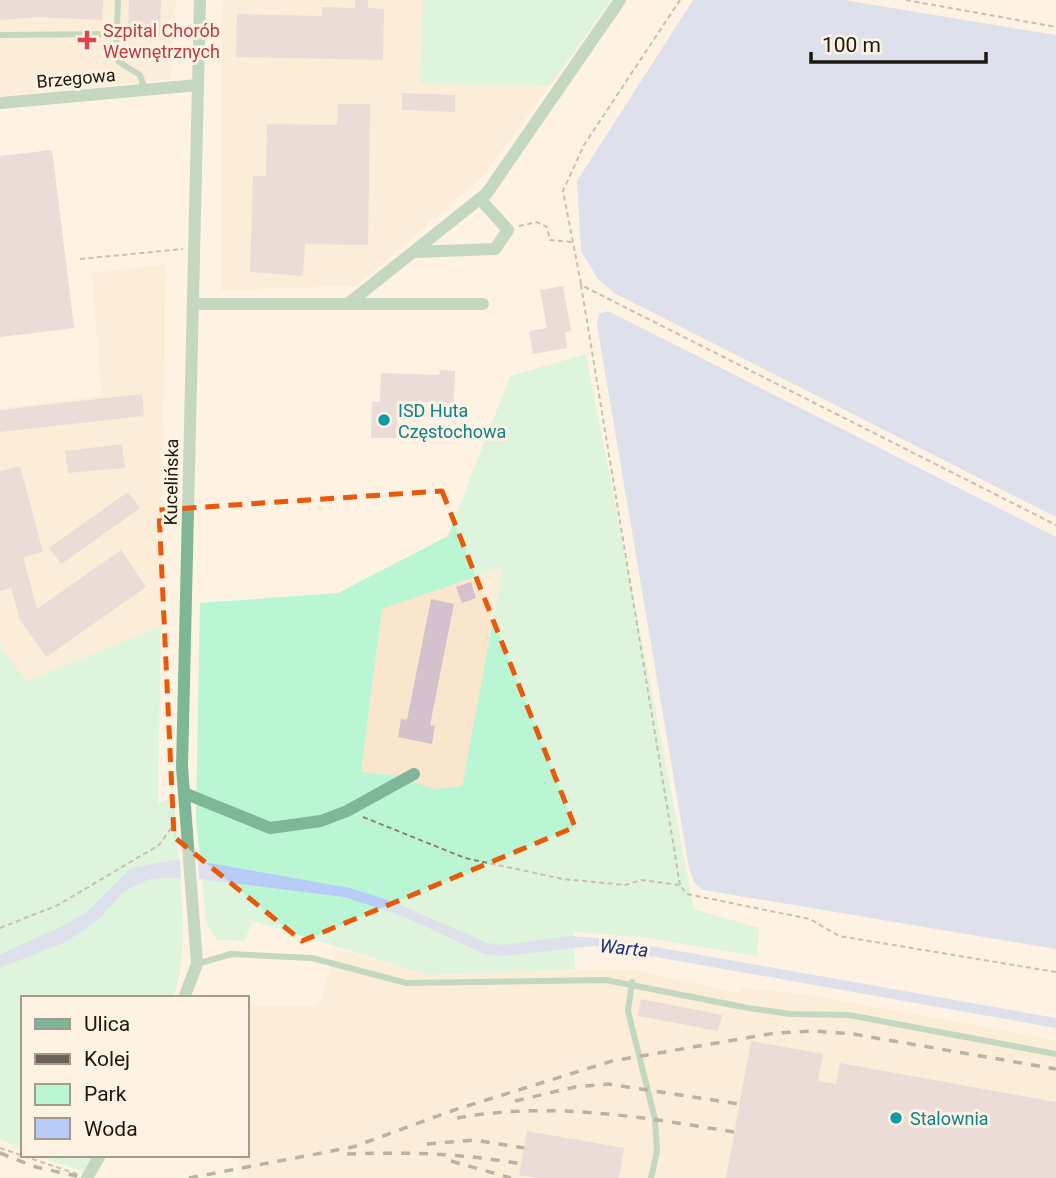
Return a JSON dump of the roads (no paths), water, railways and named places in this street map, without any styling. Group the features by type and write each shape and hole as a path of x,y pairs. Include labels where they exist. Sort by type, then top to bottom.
{"street":[{"name":"Kucelińska","path":"197,964 184,793 200,0"},
{"path":"349,303 480,199 620,0"},
{"name":"Brzegowa","path":"0,103 198,85"},
{"path":"415,252 495,249 508,230 480,199"},
{"path":"193,304 483,304"},
{"path":"184,793 270,828 321,821 348,811 414,774"},
{"path":"185,996 197,964"},
{"path":"88,1177 99,1157"}],"lane":[{"path":"118,0 116,57 119,62 140,75 145,90"},
{"path":"0,35 117,34"},
{"path":"197,964 231,954 313,958 406,983 606,980 632,982 748,1008 791,1014 849,1016 1056,1054"},
{"path":"632,982 628,1011 655,1119 657,1151 651,1178"}],"water":[{"path":"693,0 844,0 1056,35 1056,517 614,293 598,279 581,251 577,181"},
{"path":"608,311 1056,537 1056,949 703,890 694,882 689,868 597,325 599,314"},
{"path":"180,859 181,878 150,879 123,892 100,918 68,941 0,968 0,954 59,928 88,911 131,868"},
{"name":"Warta","path":"198,861 350,888 394,902 487,943 504,945 569,936 611,939 1056,1018 1056,1028 594,946 500,956 484,954 405,917 344,897 199,879"}],"railway":[{"path":"189,1178 353,1147 454,1110 612,1061 775,1033 814,1031 853,1034 1056,1069"},
{"path":"515,1101 575,1087 608,1084 739,1104"},
{"path":"457,1118 492,1113 561,1111 630,1116 734,1132"},
{"path":"427,1144 474,1140 524,1148"},
{"path":"0,1153 36,1167 85,1178"},
{"path":"347,1154 434,1154 521,1164"},
{"path":"451,1161 511,1178"}],"place":[{"name":"Szpital Chorób Wewnętrznych","path":"87,40"},
{"name":"ISD Huta Częstochowa","path":"384,420"},
{"name":"Stalownia","path":"896,1118"}]}
